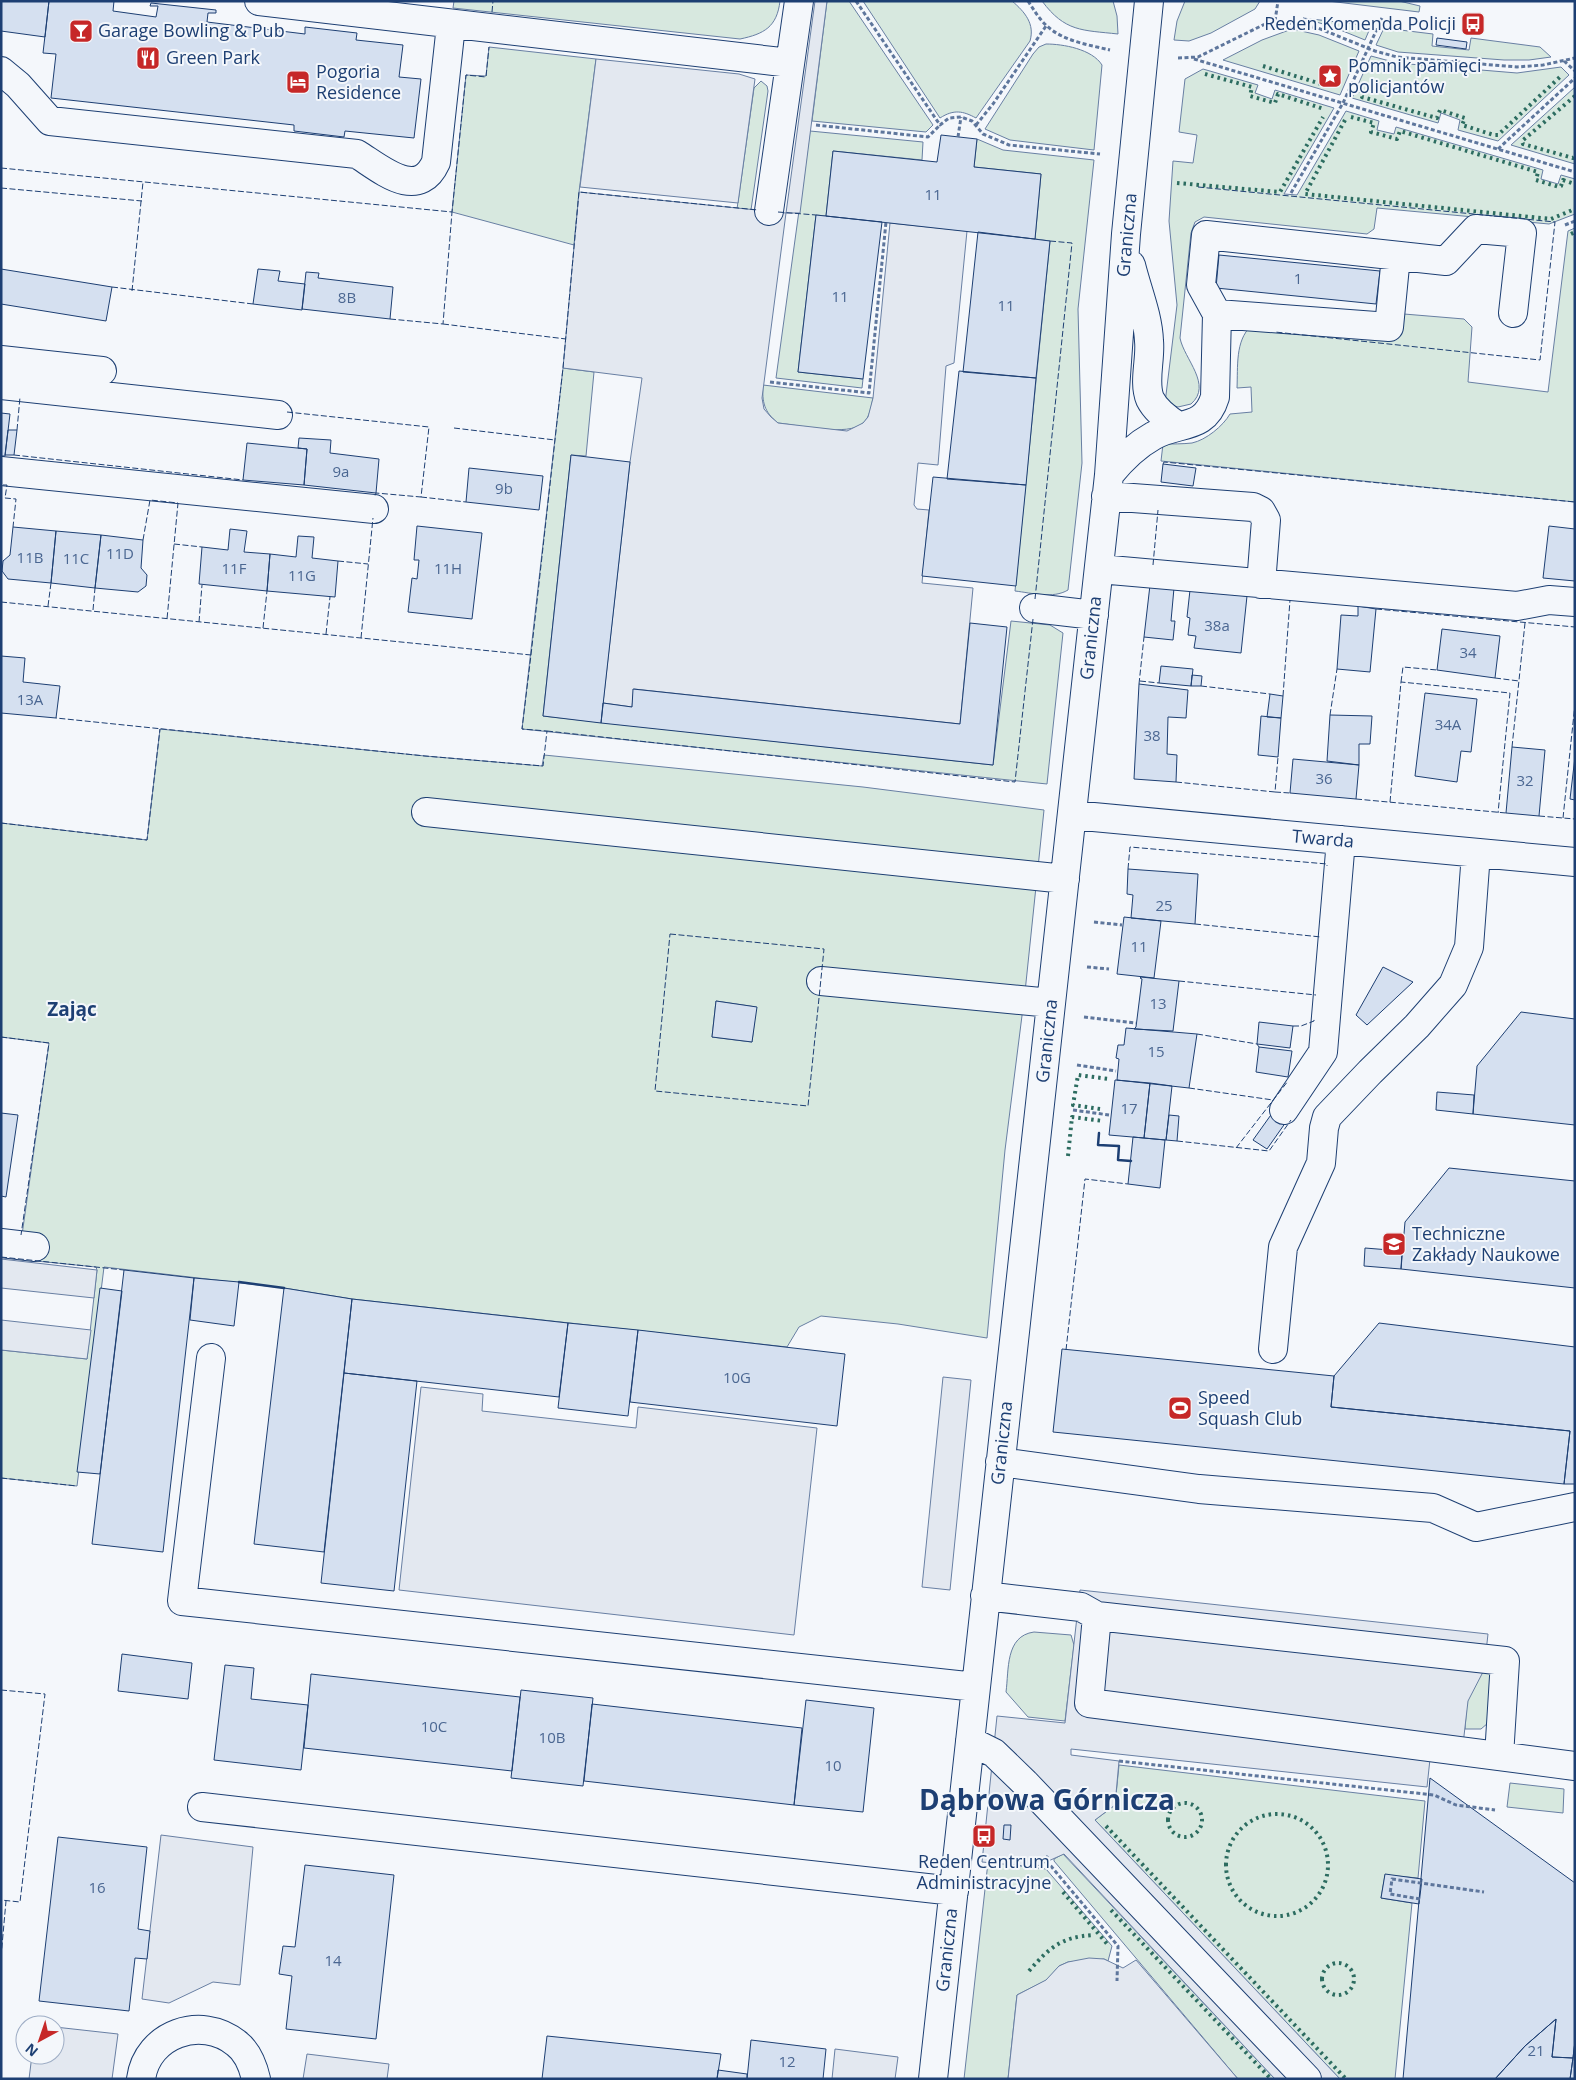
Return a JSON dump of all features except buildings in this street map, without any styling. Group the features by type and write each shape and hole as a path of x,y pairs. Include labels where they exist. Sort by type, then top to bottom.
{"street":[{"path":"258,1 328,5 451,24 790,63"},
{"path":"769,211 799,1"},
{"name":"Graniczna","path":"933,2079 1108,485 1126,234 1149,1"},
{"path":"1,71 18,85 50,121 357,154 399,180 418,181 433,171 436,162 451,24"},
{"path":"1261,584 1266,520 1261,511 1253,507 1108,485 1124,456 1137,446 1153,436 1178,426 1197,422 1212,408 1215,397 1217,314 1201,284 1206,235 1446,261 1476,229 1522,233 1514,313"},
{"path":"1126,234 1132,271 1147,324 1149,340 1148,388 1151,400 1164,418 1178,426"},
{"path":"1217,314 1389,327 1396,256"},
{"path":"1,360 102,371"},
{"path":"1,385 278,414"},
{"path":"1,471 374,509"},
{"path":"1099,569 1517,606 1549,600 1575,602"},
{"path":"1034,608 1094,614"},
{"path":"426,812 1065,879"},
{"name":"Twarda","path":"1072,814 1575,862"},
{"path":"1284,1110 1324,1052 1341,840"},
{"path":"1273,1349 1283,1247 1321,1163 1324,1128 1327,1117 1417,1026 1453,985 1469,947 1476,853"},
{"path":"821,981 1051,1003"},
{"path":"1,1243 35,1247"},
{"path":"211,1358 182,1601 976,1688"},
{"path":"1000,1462 1199,1488 1433,1508 1476,1526 1575,1506"},
{"path":"986,1596 1082,1607 1097,1616 1505,1661 1498,1756"},
{"path":"1097,1616 1089,1703 1575,1766"},
{"path":"970,1741 994,1752 1307,2079"},
{"path":"202,1807 954,1891"},
{"path":"141,2079 144,2064 161,2042 185,2030 198,2029 218,2033 236,2043 249,2059 256,2079"}],"path":[{"path":"856,1 940,125"},
{"path":"1028,1 1046,26 1055,33 1066,38 1118,52"},
{"path":"1275,21 1278,1"},
{"path":"1291,193 1344,103 1382,18"},
{"path":"1194,58 1211,52 1263,25 1275,21 1318,28 1396,57 1510,67 1544,65 1575,58"},
{"path":"976,125 994,104 1046,26"},
{"path":"1172,58 1194,58 1575,172"},
{"path":"1564,60 1575,71"},
{"path":"1497,149 1575,78"},
{"path":"958,137 961,117"},
{"path":"782,121 928,137 949,118 961,117 972,121 983,134 1009,145 1101,154"},
{"path":"1565,225 1575,221"},
{"path":"770,382 869,393 886,222"},
{"path":"1093,922 1122,925"},
{"path":"1079,966 1109,969"},
{"path":"1082,1017 1136,1023"},
{"path":"1068,1064 1116,1071"},
{"path":"1063,1109 1109,1115"},
{"path":"1118,1761 1434,1795 1456,1805 1495,1810"},
{"path":"1071,1832 1045,1859 1118,1946 1117,1981"},
{"path":"1420,1899 1390,1894 1392,1879 1484,1892"}],"shaded area":[{"path":"454,1 780,1 776,17 768,28 756,35 740,39 453,8"},
{"path":"815,1 827,1 800,213 786,213"},
{"path":"827,1 849,1 933,125 926,132 812,121"},
{"path":"863,1 1012,1 1028,19 1031,29 1030,41 976,118 954,112 940,118"},
{"path":"1042,1 1113,1 1117,16 1118,34 1075,28 1059,19"},
{"path":"1185,1 1260,1 1255,9 1211,33 1189,41 1174,40 1177,21"},
{"path":"1328,1 1399,1 1420,6 1419,12"},
{"path":"1303,18 1371,26 1365,40 1333,27"},
{"path":"1384,28 1433,34 1432,46 1469,50 1471,38 1540,47 1551,57 1529,60 1504,60 1398,52 1376,45"},
{"path":"1292,29 1319,35 1359,51 1340,95 1223,60 1262,40"},
{"path":"1046,44 1069,46 1084,51 1102,65 1094,150 1010,140 985,129 1033,54 1039,47"},
{"path":"489,47 596,59 574,245 452,212 466,75 486,76"},
{"path":"1371,56 1397,63 1517,73 1561,67 1569,75 1498,141 1458,130 1460,120 1441,113 1438,123 1352,98"},
{"path":"596,59 739,74 755,79 738,203 580,187"},
{"path":"1203,69 1258,85 1255,93 1272,99 1275,90 1334,108 1284,194 1297,195 1346,111 1379,121 1377,130 1394,134 1396,127 1543,170 1541,179 1558,184 1561,175 1575,179 1575,214 1549,224 1377,208 1374,229 1367,234 1204,217 1195,222 1191,233 1180,338 1198,380 1199,389 1197,397 1191,404 1178,407 1165,403 1177,305 1169,221 1173,161 1193,163 1197,135 1179,132 1185,79"},
{"path":"761,81 767,86 768,91 751,210 737,209 754,88"},
{"path":"1575,87 1575,164 1511,145"},
{"path":"810,131 923,142 922,160 833,151 826,216 816,215 798,372 863,379 862,388 776,378"},
{"path":"977,139 1003,150 1094,160 1078,309 1082,463 1068,590 1062,593 1042,595 1015,591 1050,241 1035,239 1041,174 974,167"},
{"path":"579,192 786,213 762,398 764,409 778,423 847,431 863,423 868,417 873,398 890,223 967,231 954,363 946,366 938,465 918,463 914,505 917,509 929,510 922,583 973,588 960,724 634,689 632,707 603,703 630,462 642,378 563,368"},
{"path":"1575,228 1575,502 1161,461 1163,444 1192,443 1214,432 1230,414 1252,412 1251,387 1237,388 1240,347 1242,339 1251,326 1398,316 1404,314 1464,319 1472,327 1468,382 1548,392 1568,231"},
{"path":"563,368 594,372 586,456 571,455 543,716 993,765 1011,621 1050,625 1063,633 1047,784 522,729"},
{"path":"763,385 873,398 867,418 856,427 835,430 810,428 778,423 773,419 765,406"},
{"path":"160,729 542,766 544,755 863,787 1044,810 1025,992 1005,1150 987,1338 898,1324 821,1316 799,1327 787,1347 352,1299 284,1288 104,1267 77,1486 1,1478 1,1350 87,1359 97,1270 96,1267 36,1261 39,1237 22,1235 49,1043 1,1037 1,823 147,840","holes":["716,1001 756,1007 752,1042 712,1037"]},
{"path":"1,1259 97,1270 94,1298 1,1288"},
{"path":"1,1320 91,1330 87,1359 1,1350"},
{"path":"943,1377 971,1380 950,1590 922,1587"},
{"path":"421,1387 483,1394 482,1411 636,1428 638,1407 817,1428 794,1635 399,1590"},
{"path":"1080,1590 1488,1634 1484,1670 1468,1701 1461,1762 1430,1759 1427,1787 1071,1749 1071,1755 1119,1761 1115,1805 1095,1820 1340,2079 1275,2079 1064,1854 1035,1867 982,1862 997,1716 1065,1723"},
{"path":"1034,1632 1071,1635 1074,1645 1065,1721 1028,1717 1006,1692 1010,1655 1013,1647 1025,1635"},
{"path":"1110,1643 1484,1670 1488,1671 1492,1676 1488,1723 1481,1729 1465,1729 1467,1701"},
{"path":"1119,1765 1425,1801 1418,1878 1385,1875 1381,1898 1412,1903 1395,2079 1340,2079 1095,1820 1115,1805"},
{"path":"1510,1783 1564,1789 1563,1813 1507,1807"},
{"path":"161,1835 253,1847 240,1985 213,1982 169,2003 142,1999"},
{"path":"1063,1854 1275,2079 1238,2079 1054,1861 1054,1859"},
{"path":"988,1862 1046,1869 1112,1946 1108,1961 1104,1959 1068,1962 1059,1966 1047,1980 1017,1995 1008,2079 964,2079"},
{"path":"1089,1958 1104,1959 1123,1968 1136,1960 1238,2079 1008,2079 1017,1995 1046,1980 1059,1966 1068,1962"},
{"path":"65,2028 118,2034 112,2079 29,2079 31,2065 65,2065"},
{"path":"835,2049 898,2057 895,2079 832,2079"},
{"path":"307,2054 389,2064 387,2079 303,2079"}],"hedge":[{"path":"1263,66 1331,87"},
{"path":"1205,74 1252,87 1250,96 1275,103 1278,94 1324,109"},
{"path":"1360,90 1362,97 1437,118 1440,110 1465,118 1462,125 1498,135 1561,76"},
{"path":"1575,96 1522,141 1523,144 1573,158 1575,156"},
{"path":"1177,183 1280,192 1323,117"},
{"path":"1351,117 1374,123 1371,132 1397,139 1400,131 1538,172 1536,180 1559,187 1563,180 1575,184"},
{"path":"1345,120 1305,194 1551,219 1575,209"},
{"path":"1571,234 1575,232"},
{"path":"1100,1109 1073,1105 1078,1075 1109,1079"},
{"path":"1068,1156 1072,1117 1103,1121"},
{"path":"1185,1803 1192,1804 1197,1808 1201,1813 1202,1820 1201,1827 1197,1832 1192,1836 1185,1837 1178,1836 1173,1832 1169,1827 1168,1820 1169,1813 1173,1808 1178,1804 1185,1803"},
{"path":"1277,1814 1297,1818 1313,1829 1324,1845 1328,1865 1324,1885 1313,1901 1297,1912 1277,1916 1257,1912 1241,1901 1230,1885 1226,1865 1230,1845 1241,1829 1257,1818 1277,1814"},
{"path":"1106,1826 1346,2079"},
{"path":"1063,1892 1108,1945"},
{"path":"1111,1910 1271,2079"},
{"path":"1029,1971 1056,1945 1072,1938 1093,1935"},
{"path":"1338,1963 1344,1964 1349,1968 1353,1973 1354,1979 1353,1985 1349,1990 1344,1994 1338,1995 1332,1994 1327,1990 1323,1985 1322,1979 1323,1973 1327,1968 1332,1964 1338,1963"}],"fence":[{"path":"492,12 493,1"},
{"path":"1,168 452,212 466,75 486,77 489,47"},
{"path":"132,291 143,182"},
{"path":"1198,187 1555,222 1540,360 1275,332"},
{"path":"1,188 142,201"},
{"path":"531,655 563,368 579,192 758,210"},
{"path":"390,319 443,324 452,212"},
{"path":"778,212 816,215"},
{"path":"1035,599 1072,243 1050,241"},
{"path":"112,287 253,304"},
{"path":"443,324 566,339"},
{"path":"17,430 20,397"},
{"path":"287,412 429,427 421,497 376,493 375,496"},
{"path":"454,428 555,440"},
{"path":"14,455 243,480"},
{"path":"1163,464 1164,462 1575,502"},
{"path":"3,485 7,485 5,498 16,499 13,527"},
{"path":"421,497 466,502"},
{"path":"143,540 150,500 178,503 167,619"},
{"path":"1153,565 1158,510"},
{"path":"361,638 373,518"},
{"path":"174,544 202,547"},
{"path":"338,561 368,564"},
{"path":"48,606 51,583"},
{"path":"199,622 202,585"},
{"path":"93,610 95,588"},
{"path":"263,628 267,591"},
{"path":"326,634 330,597"},
{"path":"1283,696 1290,600"},
{"path":"1,602 531,655 522,729 547,731 543,766 425,756 56,718"},
{"path":"1376,609 1575,627"},
{"path":"547,731 1015,782 1033,619"},
{"path":"1512,747 1525,623"},
{"path":"1139,684 1144,637"},
{"path":"1401,682 1403,667 1437,670"},
{"path":"1330,715 1337,669"},
{"path":"1495,678 1519,681"},
{"path":"1140,681 1159,683"},
{"path":"1390,802 1401,682 1510,693 1498,813"},
{"path":"1201,686 1270,694"},
{"path":"1563,818 1575,704"},
{"path":"1,823 147,840 160,729"},
{"path":"1176,782 1275,792 1278,757"},
{"path":"1275,792 1290,793"},
{"path":"1356,799 1506,813"},
{"path":"1539,816 1575,819"},
{"path":"1128,869 1130,847 1327,864 1327,866"},
{"path":"1195,924 1321,937"},
{"path":"670,934 824,949 808,1106 655,1091 670,934"},
{"path":"1179,981 1316,995"},
{"path":"1293,1026 1301,1026 1314,1021 1314,1018"},
{"path":"1197,1034 1257,1044 1259,1047"},
{"path":"1,1037 49,1043 21,1235"},
{"path":"1236,1148 1288,1081"},
{"path":"1189,1088 1273,1100"},
{"path":"1177,1141 1269,1151 1291,1120"},
{"path":"1066,1350 1085,1179 1128,1184"},
{"path":"1,1257 124,1270"},
{"path":"1,1478 77,1486"},
{"path":"1,1690 45,1694 20,1902 1,1900"},
{"path":"1,1957 6,1901"}],"wall":[{"path":"1099,1133 1098,1145 1119,1146 1118,1160 1131,1161"},
{"path":"239,1282 284,1288"}],"place":[{"name":"Reden Komenda Policji","path":"1473,24"},
{"name":"Garage Bowling & Pub","path":"81,31"},
{"name":"Green Park","path":"148,58"},
{"name":"Pomnik pamięci policjantów","path":"1330,76"},
{"name":"Pogoria Residence","path":"298,82"},
{"name":"Techniczne Zakłady Naukowe","path":"1394,1244"},
{"name":"Speed Squash Club","path":"1180,1408"},
{"name":"Reden Centrum Administracyjne","path":"984,1836"}],"district":[{"name":"Zając","path":"72,1009"},
{"name":"Dąbrowa Górnicza","path":"1047,1800"}]}
